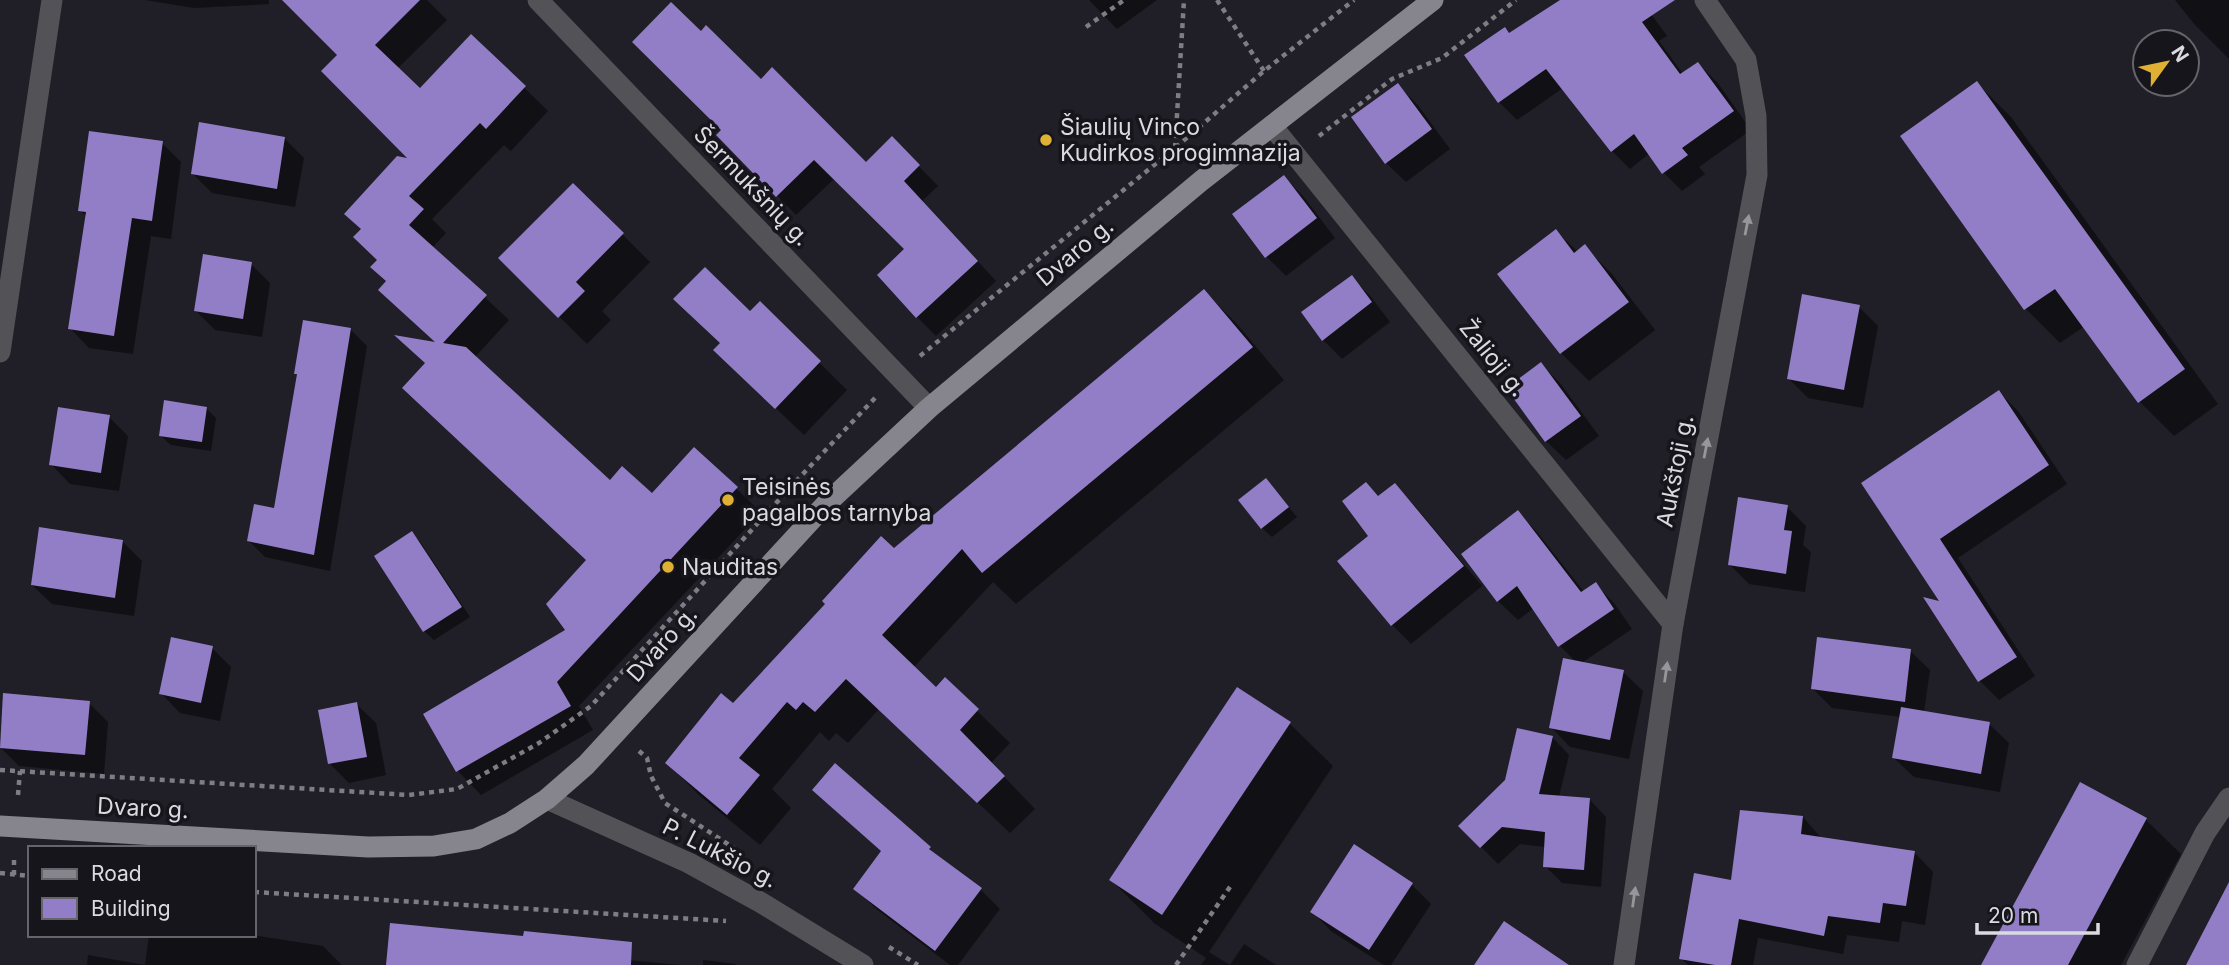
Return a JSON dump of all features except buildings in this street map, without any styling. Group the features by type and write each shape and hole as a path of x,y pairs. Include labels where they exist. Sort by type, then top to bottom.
{"main road":[{"name":"Dvaro g.","path":"0,826 368,847 434,846 476,839 510,823 547,799 586,765 826,504 929,408 1200,181 1433,0"}],"street":[{"path":"0,352 52,0"},
{"name":"Šermukšnių g.","path":"538,0 929,408"},
{"name":"Aukštoji g.","path":"1624,965 1673,624 1757,175 1756,116 1746,60 1705,0"},
{"name":"Žalioji g.","path":"1272,126 1673,624"},
{"path":"2137,965 2205,833 2229,798"},
{"name":"P. Lukšio g.","path":"547,799 689,863 760,902 863,965"}],"path":[{"path":"1086,27 1124,0"},
{"path":"1175,148 1184,0"},
{"path":"1217,0 1264,71"},
{"path":"1295,155 1392,79 1442,58 1516,0"},
{"path":"618,731 647,758 651,776 665,803 744,854"},
{"path":"0,770 409,796"},
{"path":"0,873 28,876"},
{"path":"1176,965 1232,884"},
{"path":"256,892 732,922"},
{"path":"878,941 918,965"}],"place":[{"name":"Šiaulių Vinco Kudirkos progimnazija","path":"1046,140"},
{"name":"Teisinės pagalbos tarnyba","path":"728,500"},
{"name":"Nauditas","path":"668,567"}]}
